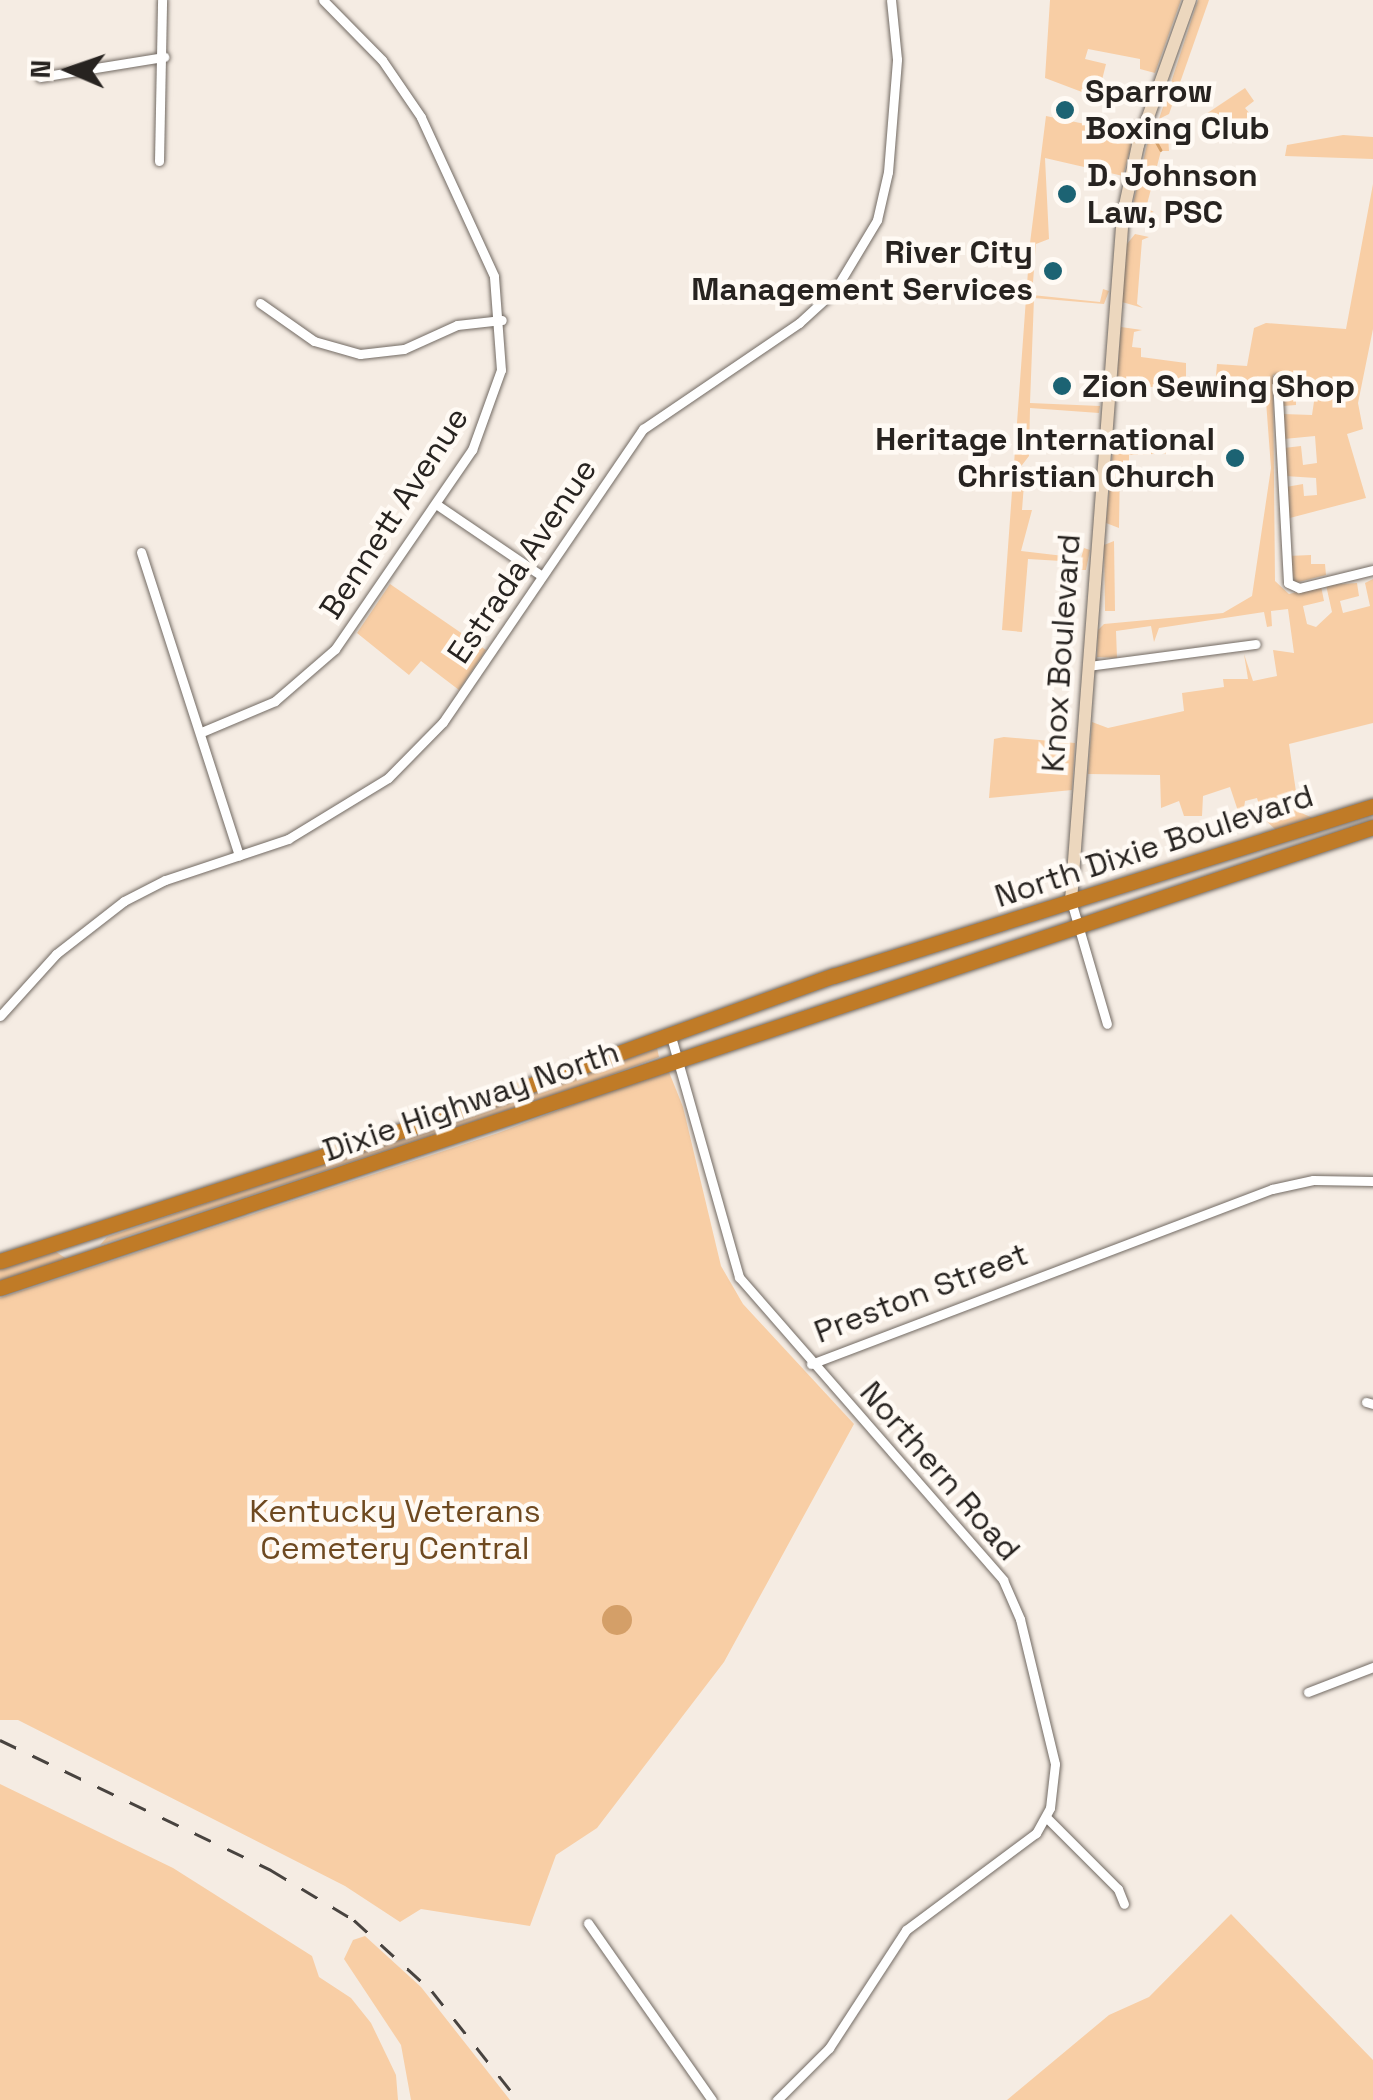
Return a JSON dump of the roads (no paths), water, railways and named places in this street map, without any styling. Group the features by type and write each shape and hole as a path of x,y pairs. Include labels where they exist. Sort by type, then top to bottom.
{"highway":[{"name":"North Dixie Boulevard","path":"952,939 1373,806"},
{"name":"North Dixie Boulevard","path":"958,962 1373,827"},
{"name":"Dixie Highway North","path":"0,1261 437,1119 670,1033 952,939"},
{"name":"Dixie Highway North","path":"0,1288 958,962"}],"main road":[{"name":"Knox Boulevard","path":"1071,901 1123,215 1138,144 1190,0"}],"street":[{"path":"160,161 162,0"},
{"name":"Bennett Avenue","path":"204,731 262,709 324,661 436,504 493,405 502,320 485,250 421,117 382,60 323,0"},
{"name":"Estrada Avenue","path":"0,1016 101,916 166,880 239,856 326,820 411,758 444,722 654,417 799,323 856,264 878,220 890,156 898,60 891,0"},
{"path":"40,77 164,57"},
{"path":"260,303 314,341 360,354 404,349 457,325 502,320"},
{"path":"1277,378 1284,569 1288,583 1299,588 1373,570"},
{"path":"436,504 542,576"},
{"path":"141,552 204,731 239,856"},
{"path":"1088,666 1256,644"},
{"path":"1071,901 1074,924 1107,1024"},
{"name":"Preston Street","path":"670,1033 733,1264 763,1311 811,1364 1272,1188 1313,1180 1373,1181"},
{"name":"Northern Road","path":"811,1364 1010,1592 1053,1749 1054,1794 1046,1816"},
{"path":"1308,1692 1373,1667"},
{"path":"777,2100 829,2048 896,1941 1016,1853 1046,1816 1118,1888 1124,1904"},
{"path":"588,1924 712,2100"}],"waterway":[{"path":"1152,134 1161,150"}],"railway":[{"path":"0,1740 271,1870 354,1920 432,1991 518,2100"}],"place":[{"name":"Sparrow Boxing Club","path":"1065,110"},
{"name":"D. Johnson Law, PSC","path":"1067,194"},
{"name":"River City Management Services","path":"1053,271"},
{"name":"Zion Sewing Shop","path":"1062,386"},
{"name":"Heritage International Christian Church","path":"1235,458"}],"park label":[{"name":"Kentucky Veterans Cemetery Central","path":"395,1530"}]}
